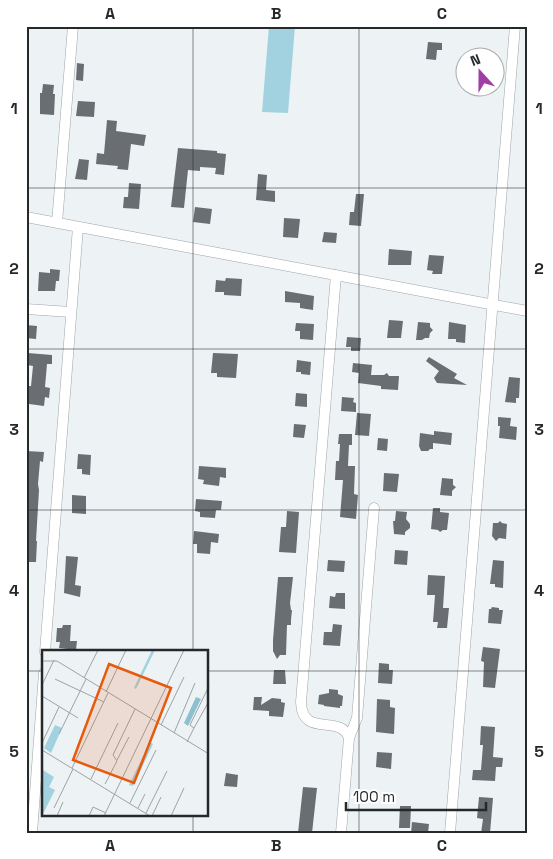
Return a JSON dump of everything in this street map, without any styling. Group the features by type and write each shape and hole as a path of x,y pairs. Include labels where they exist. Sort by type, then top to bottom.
{"street":[{"path":"57,223 73,26"},
{"path":"450,833 514,26"},
{"path":"26,217 527,311"},
{"path":"45,650 78,227"},
{"path":"336,275 301,708 308,721 316,724 337,726 346,732 349,738"},
{"path":"26,309 72,312"},
{"path":"341,833 349,738 357,718 374,508"},
{"path":"32,833 42,700"}],"shaded area":[{"path":"269,26 295,26 288,113 262,112"}],"building":[{"path":"428,42 442,43 442,50 437,50 436,60 426,59"},
{"path":"77,63 84,64 83,81 76,80"},
{"path":"43,84 54,85 54,115 40,114 40,93 42,93"},
{"path":"78,101 95,102 94,117 76,116"},
{"path":"107,120 117,121 116,131 146,135 144,146 131,144 128,170 117,169 118,166 96,164 97,153 104,154"},
{"path":"178,148 217,151 217,153 226,154 224,175 215,174 216,168 200,167 200,171 188,170 184,208 171,207"},
{"path":"79,159 89,160 87,180 75,179"},
{"path":"258,174 267,175 266,190 275,191 275,202 256,200"},
{"path":"129,183 141,184 139,209 123,208 124,197 128,197"},
{"path":"356,194 364,194 361,226 349,225 350,212 354,212"},
{"path":"195,207 212,209 210,224 193,222"},
{"path":"284,218 300,219 298,238 283,237"},
{"path":"324,232 337,233 336,243 322,242"},
{"path":"389,249 412,251 411,265 388,265"},
{"path":"429,255 444,256 442,274 432,274 433,271 427,270"},
{"path":"50,269 60,270 59,281 56,281 55,291 38,291 39,272 50,273"},
{"path":"226,278 242,279 241,296 224,295 224,292 215,292 216,280 225,281"},
{"path":"285,291 314,296 313,310 300,308 300,303 285,302"},
{"path":"389,320 403,321 401,338 387,338"},
{"path":"418,322 430,323 430,327 433,330 429,338 416,340"},
{"path":"449,322 466,325 465,343 456,342 456,339 448,339"},
{"path":"296,323 314,324 313,340 300,339 300,331 295,331"},
{"path":"26,325 37,326 36,339 26,338"},
{"path":"347,337 361,338 360,351 351,351 351,347 346,347"},
{"path":"28,353 52,355 52,364 47,364 45,387 50,388 49,398 45,397 44,406 29,404 29,399 26,399 26,386 31,386 33,366 27,365"},
{"path":"213,353 238,354 236,378 217,377 217,373 211,373"},
{"path":"429,357 457,374 454,378 467,385 437,383 434,378 439,371 426,361"},
{"path":"297,360 311,362 310,375 296,372"},
{"path":"353,363 372,365 371,375 384,375 387,373 389,376 399,376 398,390 381,389 381,386 358,383 359,373 352,372"},
{"path":"509,377 520,378 519,398 516,398 516,403 505,402"},
{"path":"296,393 307,394 307,407 295,406"},
{"path":"342,397 354,398 353,402 356,403 356,412 341,411"},
{"path":"357,413 371,414 369,436 355,435"},
{"path":"498,417 511,418 510,426 517,427 516,440 499,438 500,426 498,426"},
{"path":"294,424 306,425 304,438 293,437"},
{"path":"434,431 452,433 451,445 433,443 433,449 421,451 419,446 420,433 434,435"},
{"path":"339,434 352,434 352,445 349,445 348,466 355,466 354,494 358,495 356,519 340,517 343,480 335,480 336,461 339,461"},
{"path":"378,438 388,439 387,451 377,450"},
{"path":"26,451 44,452 43,462 40,461 38,484 36,562 26,562 26,519 28,519 29,504 26,503 26,489 29,466 26,466"},
{"path":"78,454 91,455 90,475 82,474 82,469 77,469"},
{"path":"199,466 226,468 226,478 220,477 219,486 203,484 204,480 198,479"},
{"path":"384,473 399,474 397,492 383,491"},
{"path":"442,478 453,479 453,485 456,487 452,491 452,496 440,495"},
{"path":"72,495 86,496 86,514 72,513"},
{"path":"196,499 222,501 221,510 216,510 215,518 200,517 200,512 195,511"},
{"path":"433,508 440,508 440,512 449,513 447,530 440,532 431,529"},
{"path":"287,511 299,512 296,553 279,552 281,527 286,527"},
{"path":"396,511 407,512 406,519 410,524 410,528 405,532 405,535 394,534 393,521 395,521"},
{"path":"500,521 507,524 506,539 499,538 496,541 492,536 493,523"},
{"path":"194,531 219,534 218,543 211,542 210,554 197,553 197,544 193,544"},
{"path":"395,550 408,551 407,565 394,564"},
{"path":"66,556 78,557 75,585 81,586 80,597 64,593"},
{"path":"328,560 345,561 344,572 327,571"},
{"path":"493,560 504,561 503,588 490,584"},
{"path":"428,575 445,576 443,608 449,608 447,628 437,628 438,622 433,622 435,595 427,595"},
{"path":"278,577 293,577 290,603 292,610 291,625 287,625 286,655 280,655 277,659 273,651 273,640"},
{"path":"336,593 345,593 345,609 329,608 330,596 335,597"},
{"path":"492,607 503,610 501,624 488,623 489,609"},
{"path":"333,624 342,625 340,646 323,645 324,632 332,632"},
{"path":"63,625 71,625 70,641 77,641 76,650 59,648 60,642 56,642 57,628 62,628"},
{"path":"483,647 500,649 495,688 483,687 484,662 481,661"},
{"path":"379,663 389,664 389,670 393,670 392,684 378,683"},
{"path":"274,670 285,670 286,684 273,684"},
{"path":"329,689 338,690 338,694 343,696 340,708 318,704 319,695 329,693"},
{"path":"254,697 262,697 261,705 272,698 281,699 281,702 285,703 283,717 269,716 269,711 253,710"},
{"path":"377,699 390,700 390,707 395,708 394,734 376,732"},
{"path":"481,726 495,727 493,757 503,758 502,767 496,767 495,781 472,780 473,770 481,770 483,745 480,745"},
{"path":"377,752 392,753 391,769 376,767"},
{"path":"226,773 238,775 237,787 224,786"},
{"path":"303,787 317,788 312,833 298,833"},
{"path":"479,797 493,798 490,833 481,833 483,819 477,818"},
{"path":"400,806 411,806 410,828 399,828"},
{"path":"412,822 429,824 428,833 411,833"}]}
